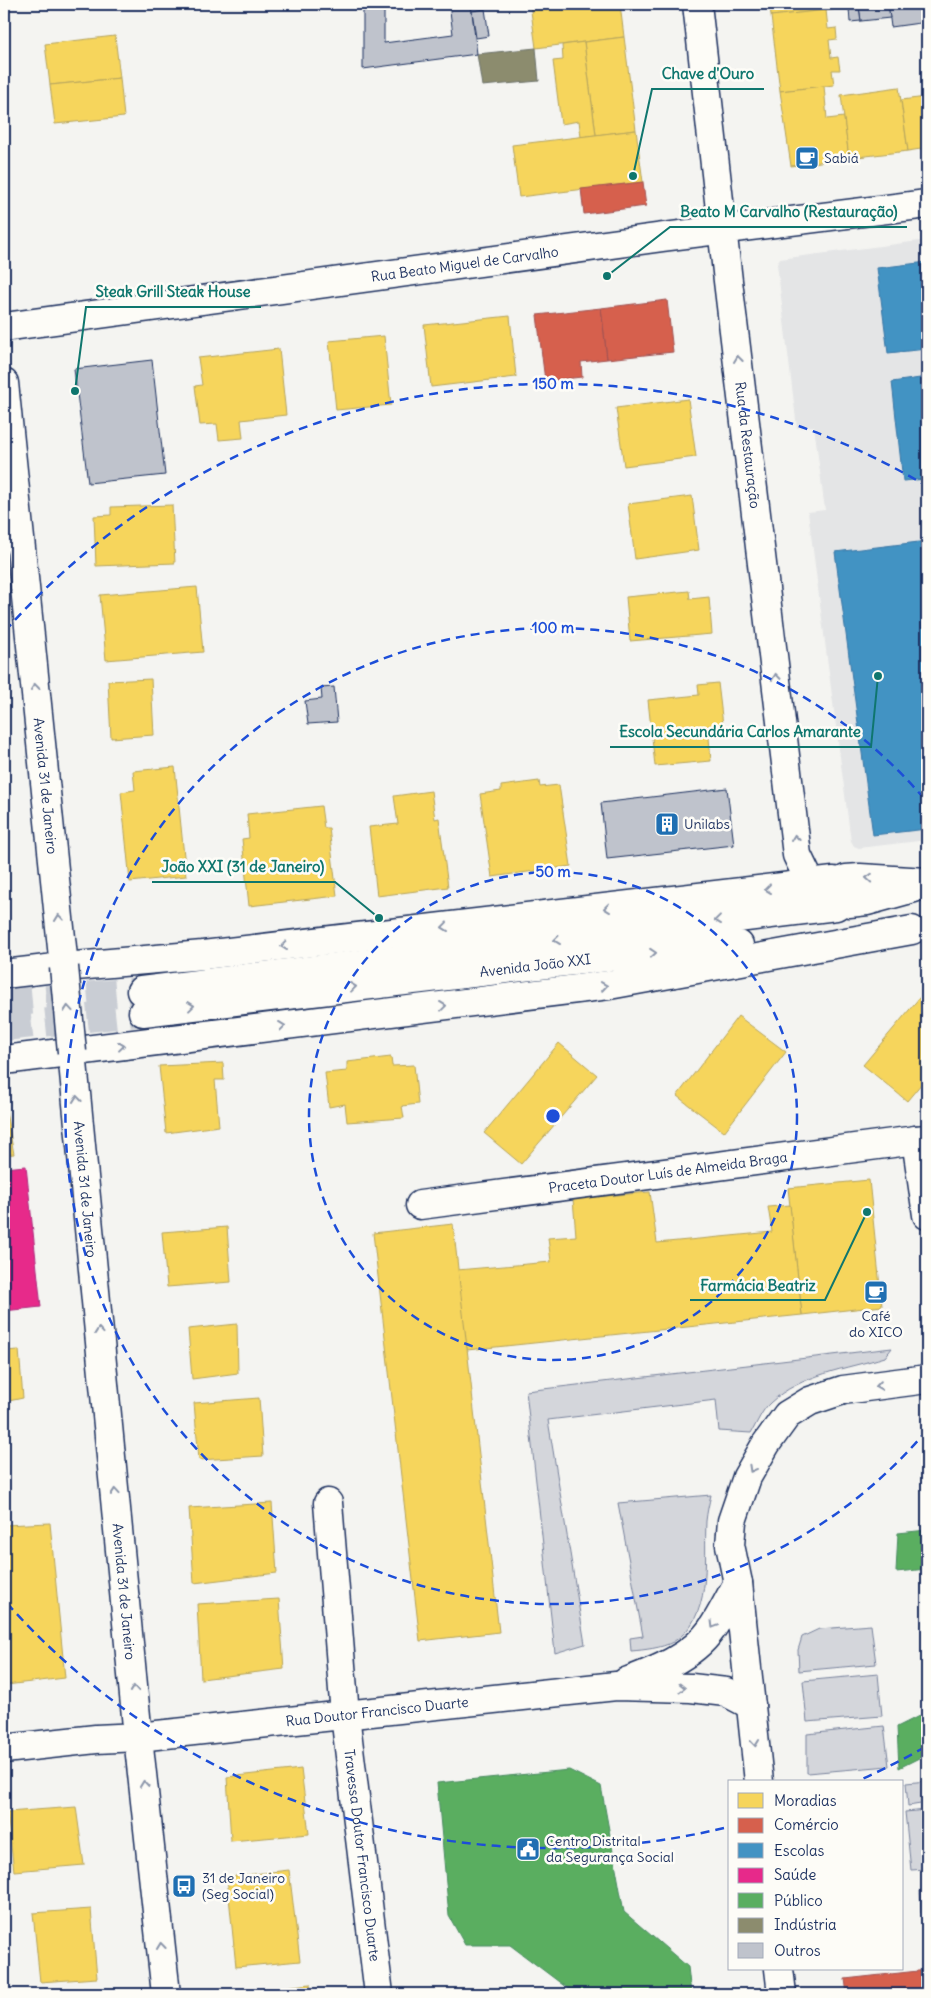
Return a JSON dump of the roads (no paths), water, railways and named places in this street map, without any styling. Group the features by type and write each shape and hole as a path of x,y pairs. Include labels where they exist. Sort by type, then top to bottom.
{"main road":[{"name":"Rua da Restauração","path":"697,4 797,855 835,891"},
{"name":"Rua Beato Miguel de Carvalho","path":"4,327 723,229 927,204"},
{"name":"Avenida 31 de Janeiro","path":"4,383 64,967 138,1737 166,1994"},
{"path":"4,974 835,891 860,878 927,883"},
{"name":"Avenida João XXI","path":"835,891 142,1002 920,929"},
{"path":"4,1060 609,985 920,929"},
{"name":"Praceta Doutor Luís de Almeida Braga","path":"420,1205 922,1140 927,1215"},
{"path":"759,1780 738,1583 730,1545 732,1521 748,1477 766,1444 787,1416 810,1401 843,1390 927,1379"},
{"name":"Travessa Doutor Francisco Duarte","path":"328,1503 345,1715 379,1994"},
{"name":"Rua Doutor Francisco Duarte","path":"616,1686 659,1669 689,1651 710,1631 738,1583"},
{"name":"Rua Doutor Francisco Duarte","path":"4,1749 96,1739 138,1737 616,1686 691,1688 726,1692 751,1704"},
{"path":"779,1970 782,1994"}],"tunnel":[{"path":"4,1003 141,991"},
{"path":"4,1027 143,1012"}],"place":[{"name":"Sabiá","path":"807,158"},
{"name":"Chave d'Ouro","path":"633,176"},
{"name":"Beato M Carvalho (Restauração)","path":"607,276"},
{"name":"Steak Grill Steak House","path":"75,391"},
{"name":"Escola Secundária Carlos Amarante","path":"878,676"},
{"name":"Unilabs","path":"667,824"},
{"name":"João XXI (31 de Janeiro)","path":"379,918"},
{"name":"Farmácia Beatriz","path":"867,1212"},
{"name":"Café do XICO","path":"876,1292"},
{"name":"Centro Distrital da Segurança Social","path":"528,1849"},
{"name":"31 de Janeiro (Seg Social)","path":"184,1886"}]}
